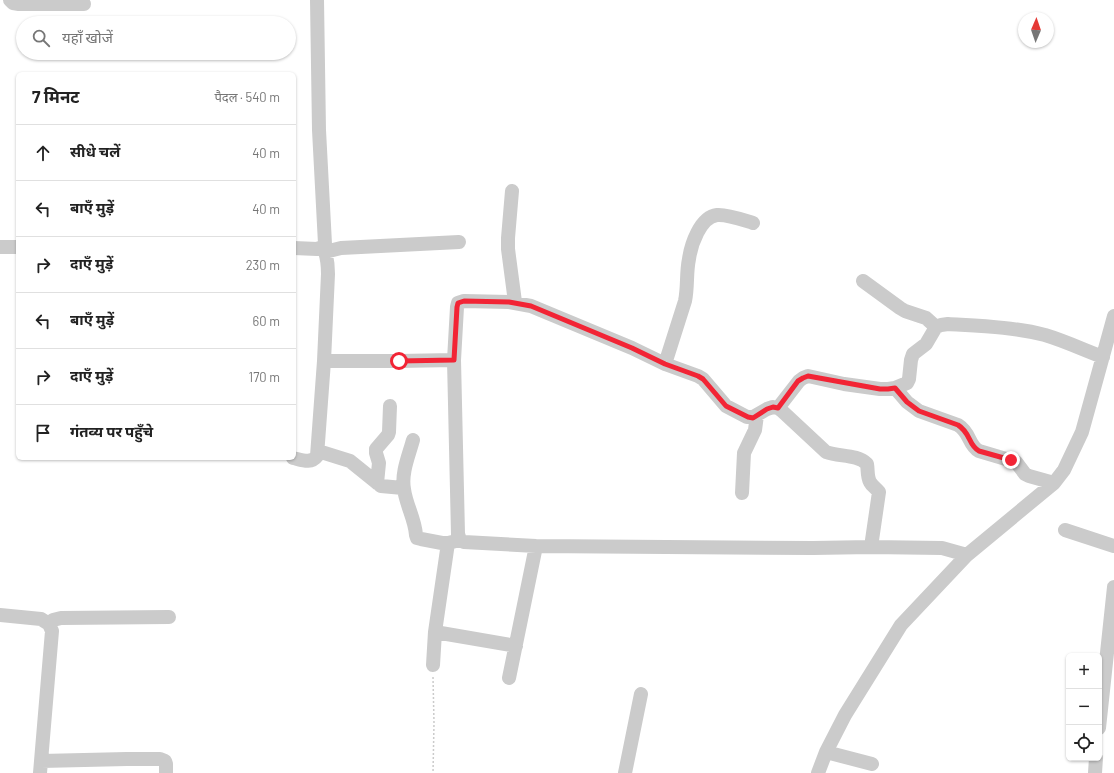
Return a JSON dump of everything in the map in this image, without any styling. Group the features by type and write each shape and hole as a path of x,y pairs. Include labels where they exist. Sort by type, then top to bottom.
{"street":[{"path":"10,0 14,4 84,4"},
{"path":"296,459 308,462 314,460 318,451 328,274 328,265 324,249 325,237 319,130 317,0"},
{"path":"512,191 508,249 515,302"},
{"path":"665,364 685,302 687,292 688,260 698,230 706,221 716,215 723,215 753,223"},
{"path":"296,248 333,249 459,242"},
{"path":"0,247 16,247"},
{"path":"863,281 900,308 926,318 936,327"},
{"path":"433,665 435,632 454,541 458,534 454,360 457,307 458,303 464,301 515,302 531,306 703,379 726,406 731,410 748,417 753,418 773,407 778,408 826,452 858,459 867,464 868,479 879,492 871,547"},
{"path":"818,773 826,752 845,715 901,625 967,554 1054,484 1064,470 1082,432 1106,362 1114,316"},
{"path":"778,408 798,381 808,376 880,389 895,388 907,383 913,354 926,344 936,327 941,324 1000,328 1028,332 1052,338 1106,362"},
{"path":"324,361 454,360"},
{"path":"895,388 907,402 919,411 958,425 964,429 975,449 1016,462 1025,474 1054,484"},
{"path":"377,484 379,463 376,449 389,432 390,406"},
{"path":"742,494 744,453 755,430 757,416"},
{"path":"413,440 404,474 403,488 417,538 442,543 454,541 536,546 942,548 967,554"},
{"path":"318,451 350,461 381,486 403,488"},
{"path":"1065,530 1114,546"},
{"path":"509,678 536,546"},
{"path":"1099,725 1114,586"},
{"path":"0,615 42,619 48,624 52,631 41,767 100,766 160,759 165,761 166,773"},
{"path":"48,624 53,620 61,618 169,618"},
{"path":"435,632 516,646"},
{"path":"625,773 641,694"},
{"path":"826,752 872,764"},
{"path":"1095,773 1096,761"}],"path":[{"path":"433,665 433,773"}],"route":[{"path":"399,361 454,360 458,303 464,301 515,302 531,306 632,348 665,364 698,376 703,379 726,406 731,410 748,417 753,418 767,409 773,407 778,408 798,381 808,376 844,384 880,389 895,388 907,402 919,411 958,425 964,429 975,449 1011,460"}]}
